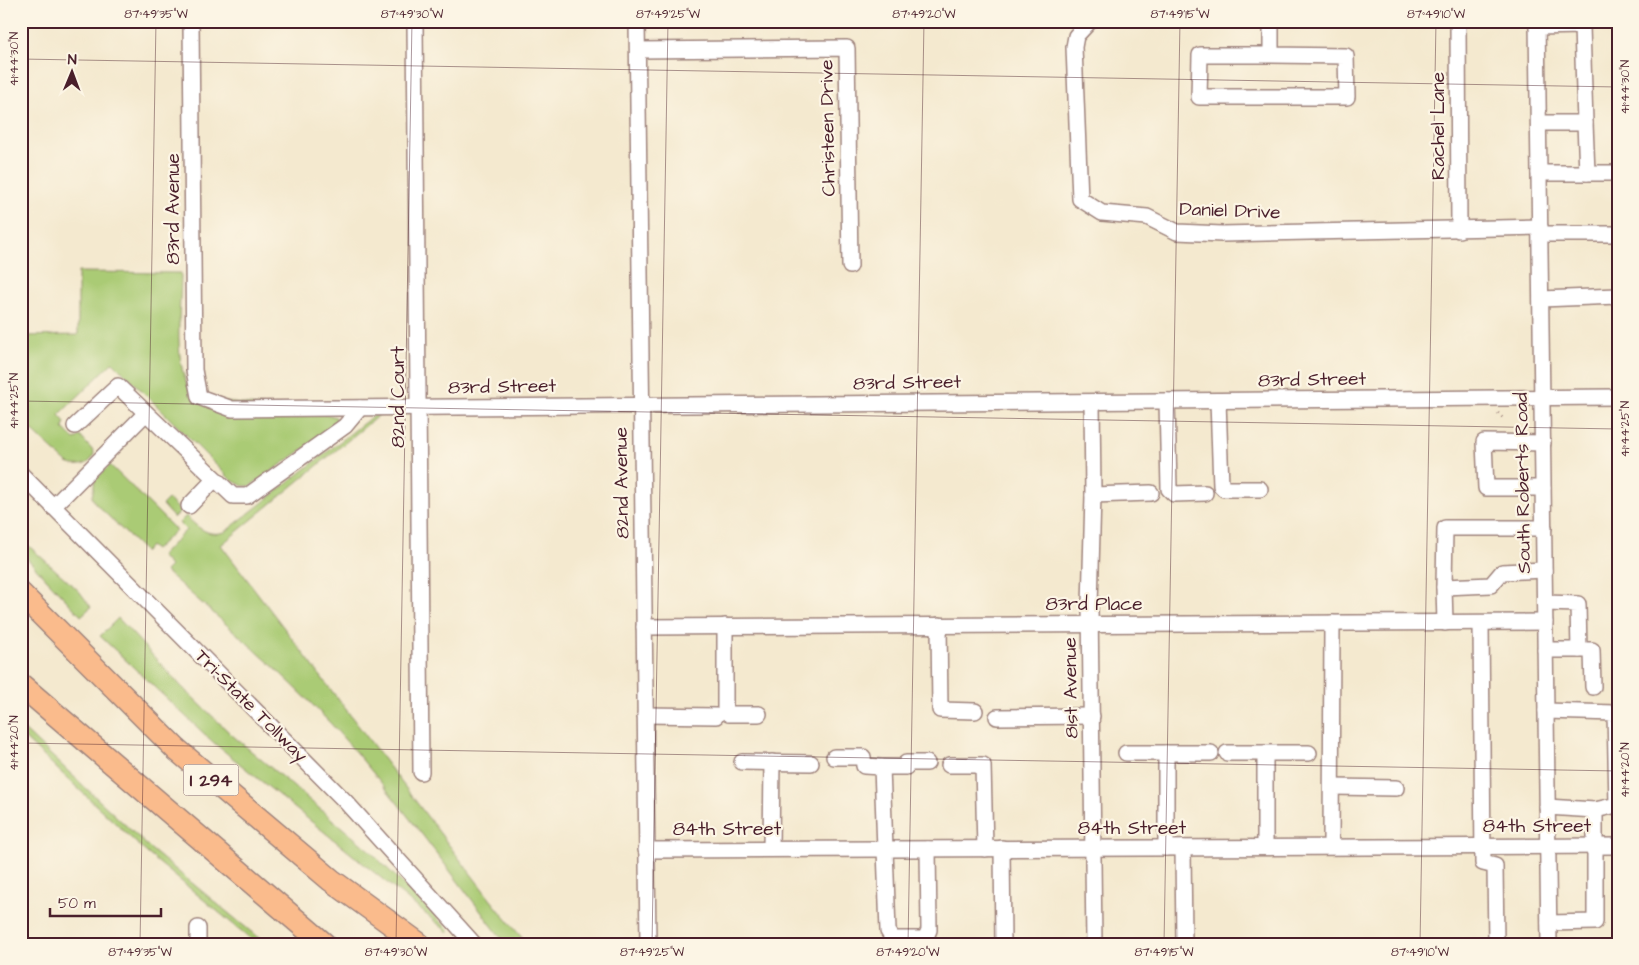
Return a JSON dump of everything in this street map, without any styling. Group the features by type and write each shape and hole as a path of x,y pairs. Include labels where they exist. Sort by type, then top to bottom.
{"highway":[{"name":"I 294","path":"21,594 198,768 331,880 419,944"},
{"name":"I 294","path":"21,685 324,944"}],"street":[{"name":"83rd Avenue","path":"191,21 194,370 199,396"},
{"name":"82nd Court","path":"415,21 422,772"},
{"name":"82nd Avenue","path":"637,21 648,944"},
{"name":"Daniel Drive","path":"1090,21 1076,36 1074,47 1080,199 1102,213 1147,217 1177,232 1222,234 1459,230 1618,234"},
{"path":"1271,21 1271,55"},
{"name":"Rachel Lane","path":"1458,21 1459,230"},
{"path":"1537,24 1582,24 1587,173"},
{"name":"South Roberts Road","path":"1537,24 1549,944"},
{"name":"Christeen Drive","path":"638,50 847,48 850,266"},
{"path":"1200,55 1271,55 1346,56 1347,97 1199,97 1200,55"},
{"path":"1539,123 1585,123"},
{"path":"1539,173 1618,173"},
{"path":"1541,299 1618,296"},
{"path":"75,426 118,386 233,496 248,496 346,426 360,408"},
{"name":"83rd Street","path":"199,396 232,409 1618,397"},
{"path":"1167,401 1169,489 1174,494 1205,493"},
{"path":"1218,401 1221,486 1224,490 1260,489"},
{"name":"81st Avenue","path":"1092,402 1091,624 1094,944"},
{"path":"53,507 146,413"},
{"path":"1543,443 1484,442 1486,488 1543,488"},
{"name":"Tri-State Tollway","path":"21,474 345,801 474,944"},
{"path":"189,506 215,478"},
{"path":"1093,495 1152,493"},
{"path":"1445,623 1444,528 1544,528"},
{"path":"1444,587 1491,586 1502,572 1544,570"},
{"path":"1545,603 1578,604 1579,650"},
{"name":"83rd Place","path":"644,626 1545,622"},
{"path":"1332,623 1332,846"},
{"path":"1481,623 1482,863 1495,866 1496,944"},
{"path":"939,625 940,710 975,711"},
{"path":"725,626 725,708 729,714 759,714"},
{"path":"1545,650 1592,650 1593,687"},
{"path":"1546,711 1615,713 1617,806 1595,810 1547,807"},
{"path":"645,715 716,716"},
{"path":"997,717 1092,716"},
{"path":"1126,753 1309,753"},
{"path":"1166,753 1166,848"},
{"path":"1265,753 1265,847"},
{"path":"834,757 863,757 864,766 906,767 906,762 927,763"},
{"path":"742,762 811,763"},
{"path":"771,849 772,762"},
{"path":"949,765 983,765 985,849"},
{"path":"882,766 888,931 893,939 926,939 929,930 928,849"},
{"path":"1332,787 1396,788"},
{"path":"1549,923 1595,922 1595,810"},
{"name":"84th Street","path":"646,850 1618,846"},
{"path":"1002,848 1003,944"},
{"path":"1183,848 1184,944"},
{"path":"198,928 198,944"}],"green space":[{"path":"78,272 181,273 180,354 182,369 194,398 330,415 336,417 337,426 250,486 243,486 231,480 113,362 59,415 65,422 63,428 74,440 80,436 94,452 88,463 76,465 67,463 21,420 21,336 78,335"},
{"path":"374,415 379,415 221,545 490,899 527,944 506,944 399,805 332,725 272,665 165,571 170,566 161,556 186,530 179,523 186,516 208,532 225,532"},
{"path":"110,465 176,530 155,550 150,546 145,552 95,503 92,497 95,480"},
{"path":"168,499 181,511 174,518 162,505"},
{"path":"21,539 79,591 91,607 81,616 21,552"},
{"path":"118,618 181,686 232,735 370,851 450,931 448,932 214,743 100,636"},
{"path":"21,727 152,850 266,944 257,944 147,853 21,735"}]}
